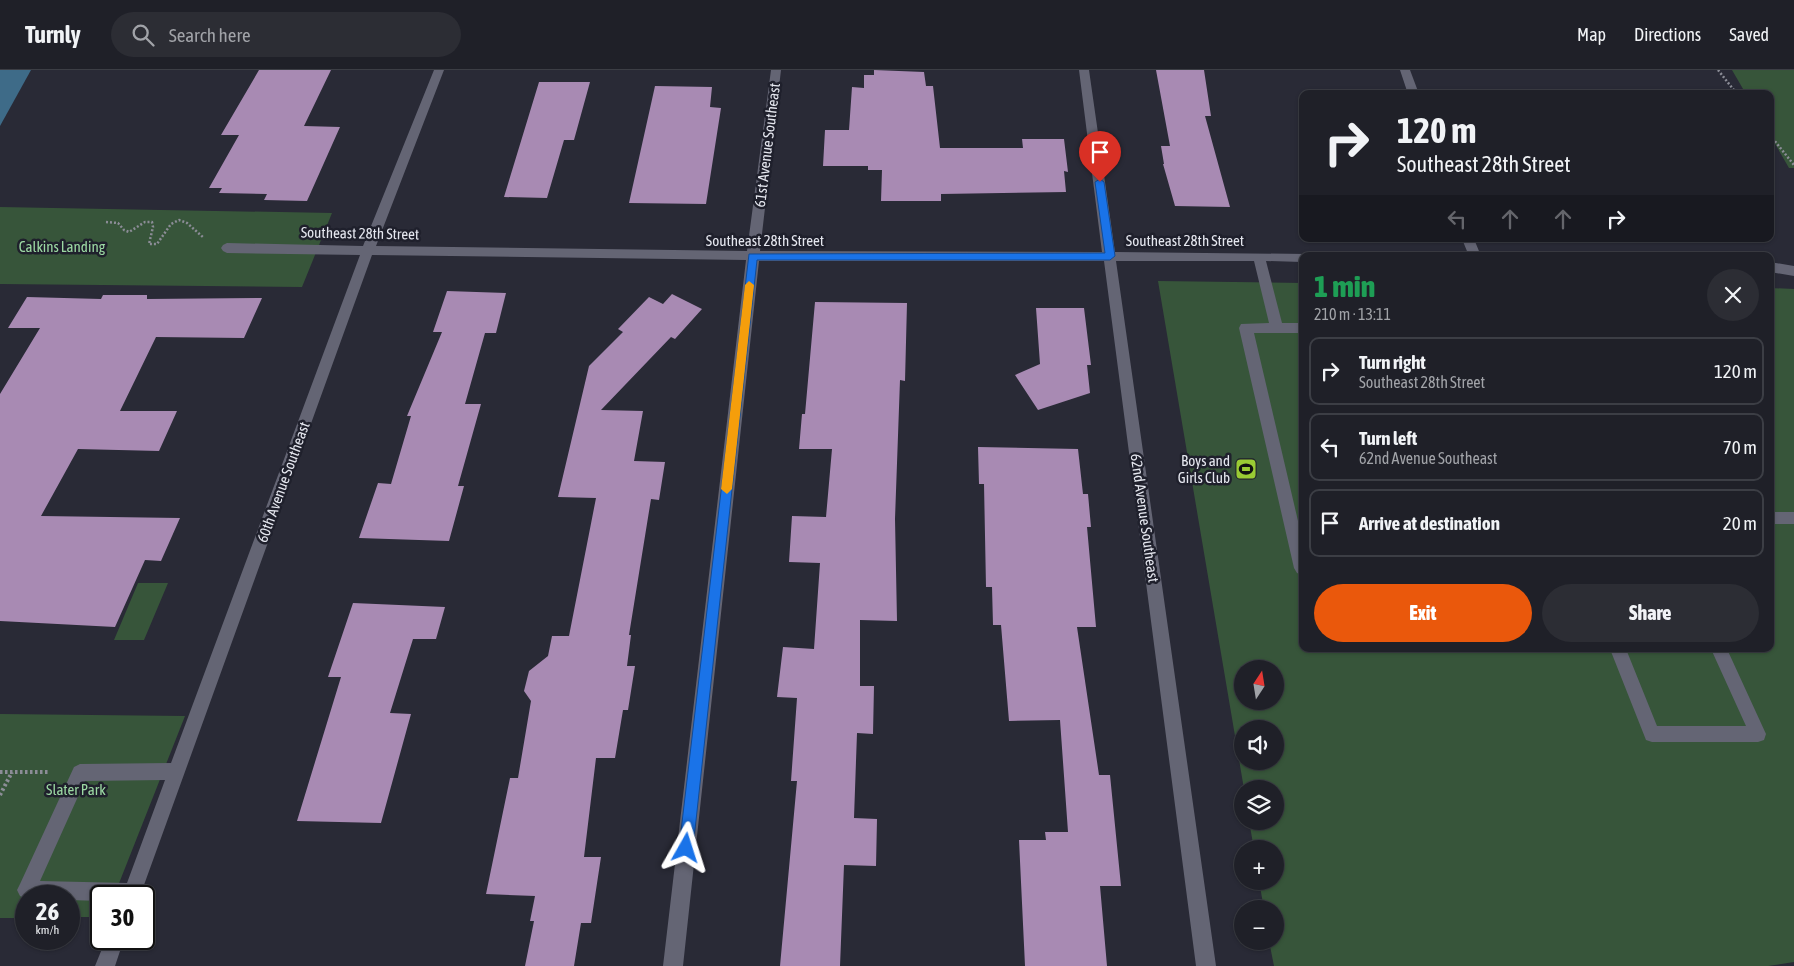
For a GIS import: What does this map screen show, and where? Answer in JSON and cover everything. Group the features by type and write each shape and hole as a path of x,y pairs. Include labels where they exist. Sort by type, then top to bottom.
{"street":[{"name":"60th Avenue Southeast","path":"134,885 368,249 439,70"},
{"name":"61st Avenue Southeast","path":"673,966 753,256 776,70"},
{"name":"62nd Avenue Southeast","path":"1084,70 1206,966"},
{"path":"1405,70 1412,90"},
{"name":"Southeast 28th Street","path":"227,248 753,256 1299,257"},
{"path":"1259,257 1277,328"},
{"path":"1774,268 1794,271"},
{"path":"1299,328 1246,328 1299,555"},
{"path":"1774,518 1794,518"},
{"path":"1619,652 1652,734 1758,734 1720,652"},
{"path":"90,892 26,890 80,773 177,771"},
{"path":"105,966 111,950"}],"path":[{"path":"1718,70 1734,90"},
{"path":"1774,140 1794,165"},
{"path":"106,222 118,222 124,230 129,232 145,222 152,222 153,227 148,243 152,245 160,241 171,224 179,220 187,223 204,239 227,248"},
{"path":"0,772 80,773"},
{"path":"0,795 12,772"}],"green space":[{"path":"1732,70 1794,70 1794,168 1789,168 1774,142 1774,90 1744,90"},
{"name":"Calkins Landing","path":"0,207 332,213 302,287 0,284"},
{"name":"Boys and Girls Club","path":"1158,281 1299,283 1299,652 1774,652 1774,288 1794,289 1794,962 1768,966 1274,966 1271,950 1284,950 1284,900 1262,900 1261,890 1284,890 1284,840 1252,840 1251,830 1284,830 1284,780 1242,780 1241,770 1284,770 1284,720 1234,720 1234,730"},
{"path":"138,583 168,583 144,640 114,640"},
{"name":"Slater Park","path":"0,714 185,716 118,885 90,885 90,917 80,917 80,885 15,885 15,918 0,918"}],"water":[{"path":"0,70 31,70 0,126"}],"building":[{"path":"259,70 331,70 304,126 340,127 307,201 264,200 267,194 219,193 222,188 209,188 239,135 221,135"},
{"path":"874,70 924,72 926,86 933,86 940,148 1023,148 1022,139 1064,139 1068,172 1064,171 1066,192 941,194 941,201 881,201 882,170 868,170 868,166 823,166 825,130 849,130 852,87 864,88 864,75 874,75"},
{"path":"1156,70 1204,70 1211,116 1205,116 1230,207 1175,206 1163,164 1161,146 1170,146"},
{"path":"539,82 590,82 574,140 564,140 547,198 504,197"},
{"path":"655,86 712,87 710,107 721,108 706,204 629,203"},
{"path":"447,291 506,293 496,333 485,333 465,404 481,404 458,486 464,486 449,541 359,538 378,483 391,484 411,416 407,416 442,332 433,332"},
{"path":"672,294 702,309 675,339 671,337 601,410 643,411 634,461 665,462 659,500 651,499 629,635 631,635 627,666 635,666 628,710 623,710 615,758 596,758 584,857 601,857 591,923 581,923 574,966 525,966 534,921 530,921 535,896 486,894 510,778 518,778 531,701 524,691 529,671 548,656 552,636 569,636 596,498 558,497 589,366 623,332 618,329 649,297 663,304"},
{"path":"103,295 147,295 147,299 262,298 244,338 156,337 120,411 177,411 159,451 78,449 41,516 180,518 161,561 145,560 115,627 0,621 0,394 40,328 8,328 27,297 101,299"},
{"path":"815,302 907,303 905,381 900,380 895,519 897,621 860,620 860,686 874,686 873,734 857,733 854,818 877,819 876,866 844,865 840,966 780,966 797,781 791,781 797,698 777,697 783,647 814,649 820,563 789,562 792,516 826,517 832,449 799,449 802,414 805,414"},
{"path":"1036,308 1084,308 1091,365 1087,365 1090,393 1038,410 1015,375 1040,364"},
{"path":"978,447 1078,449 1083,494 1088,494 1091,527 1087,527 1096,627 1077,627 1099,775 1110,775 1121,886 1100,886 1107,966 1025,966 1019,840 1046,840 1045,832 1068,832 1060,720 1009,721 1001,625 993,625 992,587 986,587 984,484 979,484"},
{"path":"353,603 445,607 436,639 413,639 390,713 411,714 381,823 297,821 341,677 328,677"}],"slow traffic":[{"path":"727,489 749,285"}],"place":[{"name":"Boys and Girls Club","path":"1246,469"}],"route":[{"path":"686,848 753,256 1110,256 1100,182"}]}
